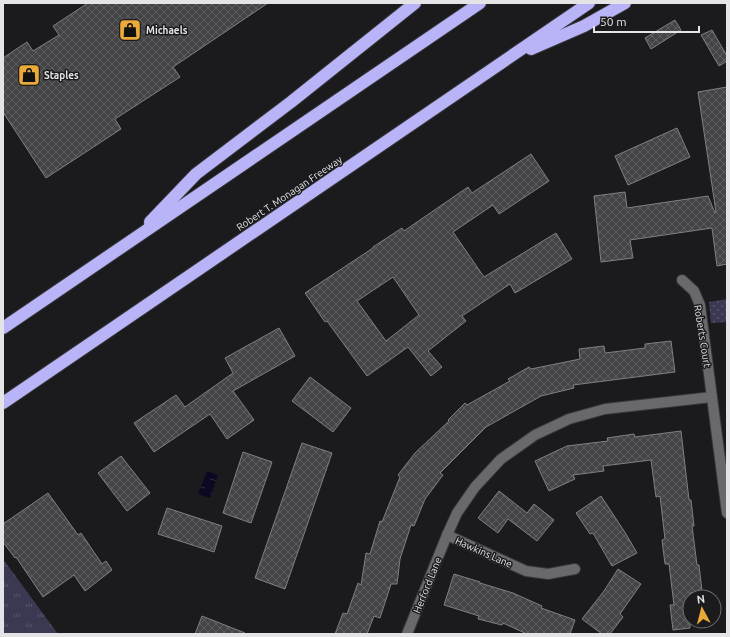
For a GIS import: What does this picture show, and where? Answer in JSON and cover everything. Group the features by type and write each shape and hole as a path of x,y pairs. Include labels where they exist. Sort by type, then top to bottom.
{"highway":[{"path":"132,240 196,174 291,102 415,3"},
{"path":"3,328 480,3"},
{"name":"Robert T. Monagan Freeway","path":"3,403 589,3"},
{"path":"503,62 584,26 625,3"}],"street":[{"name":"Roberts Court","path":"682,280 694,291 700,305 727,513"},
{"name":"Hawkins Lane","path":"575,569 548,574 526,571 446,535 457,513 475,486 501,459 535,435 569,419 605,409 712,397"},
{"name":"Herford Lane","path":"407,634 446,535"}],"green space":[{"path":"727,299 727,322 711,323 709,302"},
{"path":"3,559 58,634 3,634"}],"water":[{"path":"207,471 218,475 210,498 198,494"}],"building":[{"path":"88,3 268,3 173,67 180,77 115,119 121,129 46,178 3,112 3,58 27,42 33,51 59,35 53,26"},
{"path":"675,20 681,30 651,49 645,38"},
{"path":"712,30 727,56 727,61 719,66 701,35"},
{"path":"727,87 727,264 717,266 712,228 630,240 633,258 601,262 594,196 625,192 627,208 708,196 715,213 716,212 698,92"},
{"path":"677,128 690,157 628,185 615,156"},
{"path":"531,154 549,181 499,214 493,205 453,232 484,277 556,233 572,259 515,293 510,284 462,316 466,321 428,351 442,367 431,376 408,347 367,376 327,321 325,322 305,293 402,228 404,231 468,187 472,193","holes":["393,277 419,315 386,341 357,301"]},
{"path":"279,328 295,356 233,391 254,420 227,439 210,414 154,452 134,423 176,395 185,407 233,373 225,358"},
{"path":"671,341 675,372 573,385 574,388 541,396 486,427 440,473 443,475 425,499 414,526 411,525 400,559 397,584 391,584 380,618 374,616 367,634 335,634 343,613 347,614 358,583 361,585 366,553 370,554 380,521 382,522 400,477 398,475 415,453 449,421 448,420 465,403 467,405 510,381 508,379 529,367 531,369 580,359 579,349 604,346 605,353 645,348 645,344"},
{"path":"310,377 351,408 333,432 292,401"},
{"path":"681,431 689,500 691,500 694,526 692,526 697,565 699,565 702,589 682,589 682,629 673,630 670,605 674,605 669,564 665,564 662,540 665,539 660,496 656,497 651,460 603,466 604,471 573,475 575,479 549,491 535,461 567,446 608,441 607,438 634,434 635,437"},
{"path":"302,443 332,453 285,589 255,578"},
{"path":"243,452 272,462 251,523 223,513"},
{"path":"121,456 150,493 127,511 98,473"},
{"path":"499,491 527,513 534,504 554,520 537,541 508,519 498,533 478,518"},
{"path":"48,493 78,535 81,533 102,564 106,561 112,570 85,591 74,575 43,597 16,557 15,558 3,542 3,524"},
{"path":"601,496 637,553 612,566 593,533 590,534 576,513"},
{"path":"167,508 222,526 214,552 158,534"},
{"path":"618,569 641,584 620,614 623,617 610,634 602,634 582,619 604,591"},
{"path":"454,574 513,593 542,606 541,608 575,620 570,634 527,634 503,623 502,625 478,619 479,616 444,605"},
{"path":"202,616 245,633 245,634 195,634"}],"place":[{"name":"Michaels","path":"130,30"},
{"name":"Staples","path":"29,75"}]}
